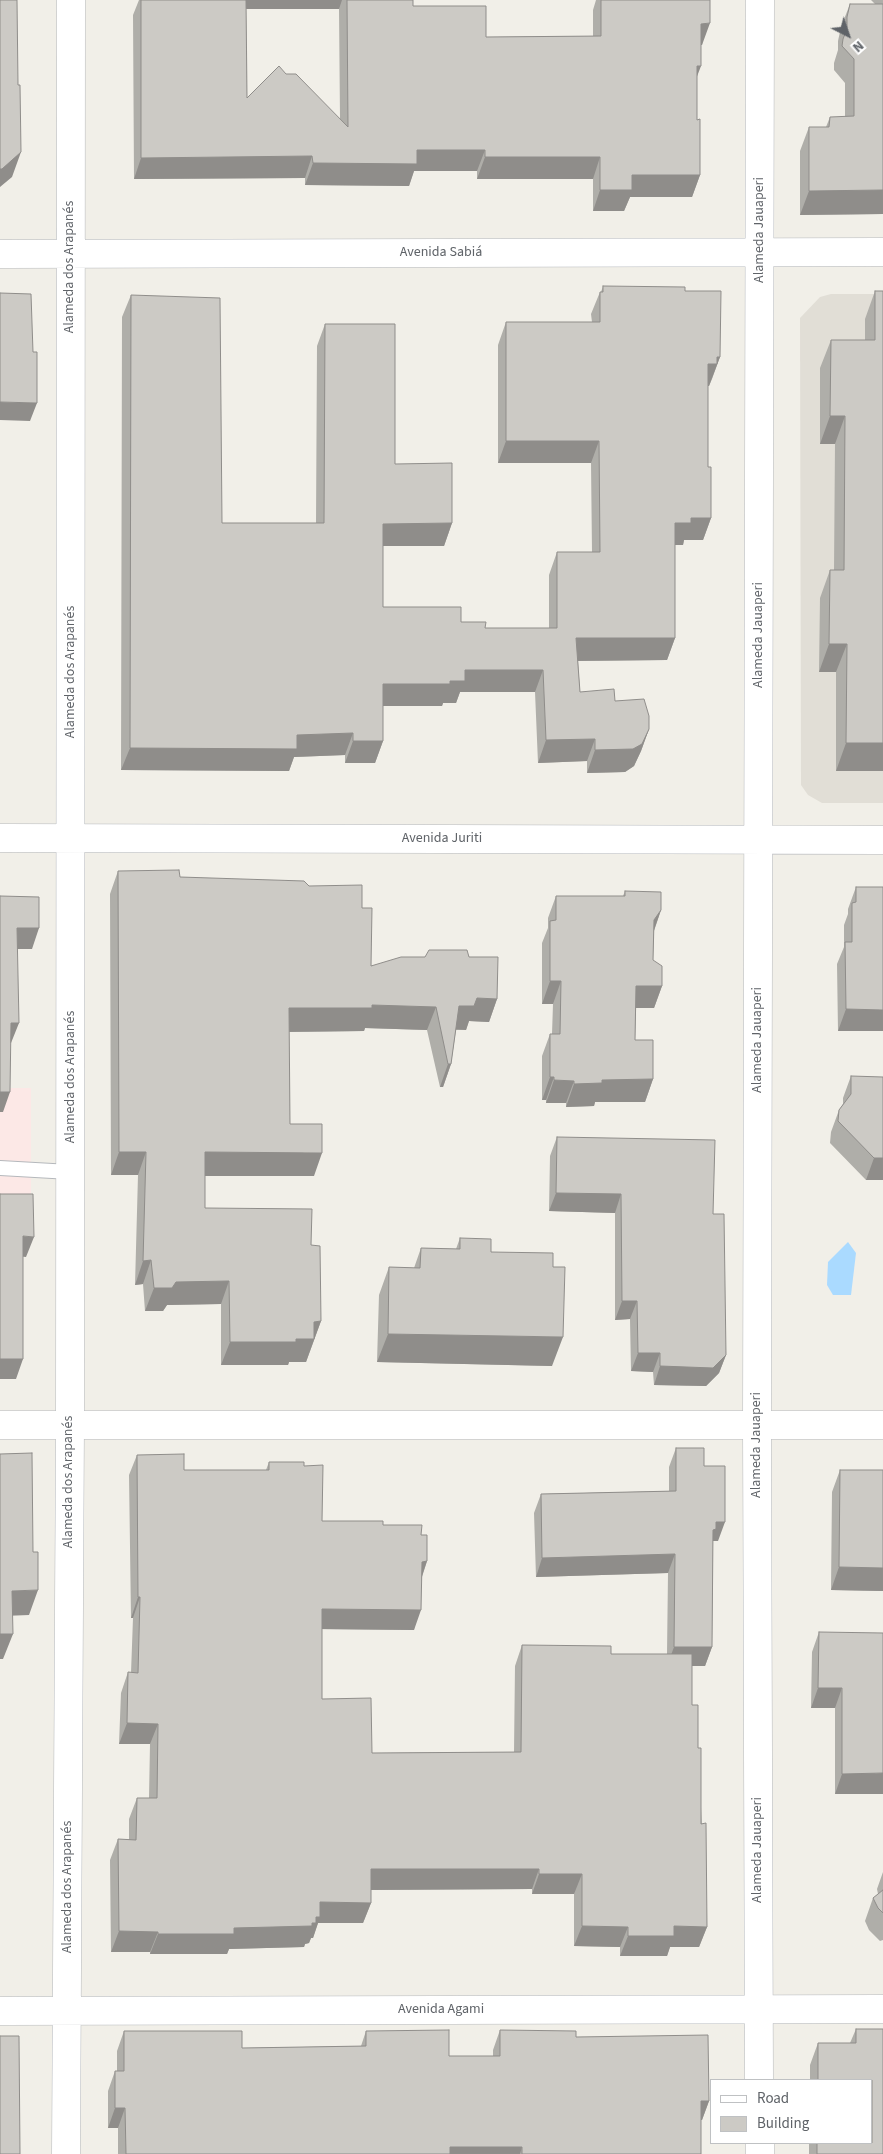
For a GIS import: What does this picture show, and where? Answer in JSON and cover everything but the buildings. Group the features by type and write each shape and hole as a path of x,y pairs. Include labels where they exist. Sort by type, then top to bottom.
{"street":[{"name":"Alameda dos Arapanés","path":"66,2154 70,1424 71,0"},
{"name":"Alameda Jauaperi","path":"760,0 757,1424 760,2079"},
{"name":"Avenida Sabiá","path":"0,254 883,252"},
{"name":"Avenida Juriti","path":"0,838 883,840"},
{"path":"0,1425 883,1425"},
{"name":"Avenida Agami","path":"0,2011 883,2009"}],"lane":[{"path":"0,1168 70,1172"}],"shaded area":[{"path":"831,294 883,294 883,803 822,803 808,795 801,785 800,318 820,297"},
{"path":"0,1088 31,1088 31,1214 0,1214"}],"water":[{"path":"848,1242 856,1253 851,1295 833,1295 827,1285 828,1262"}]}
